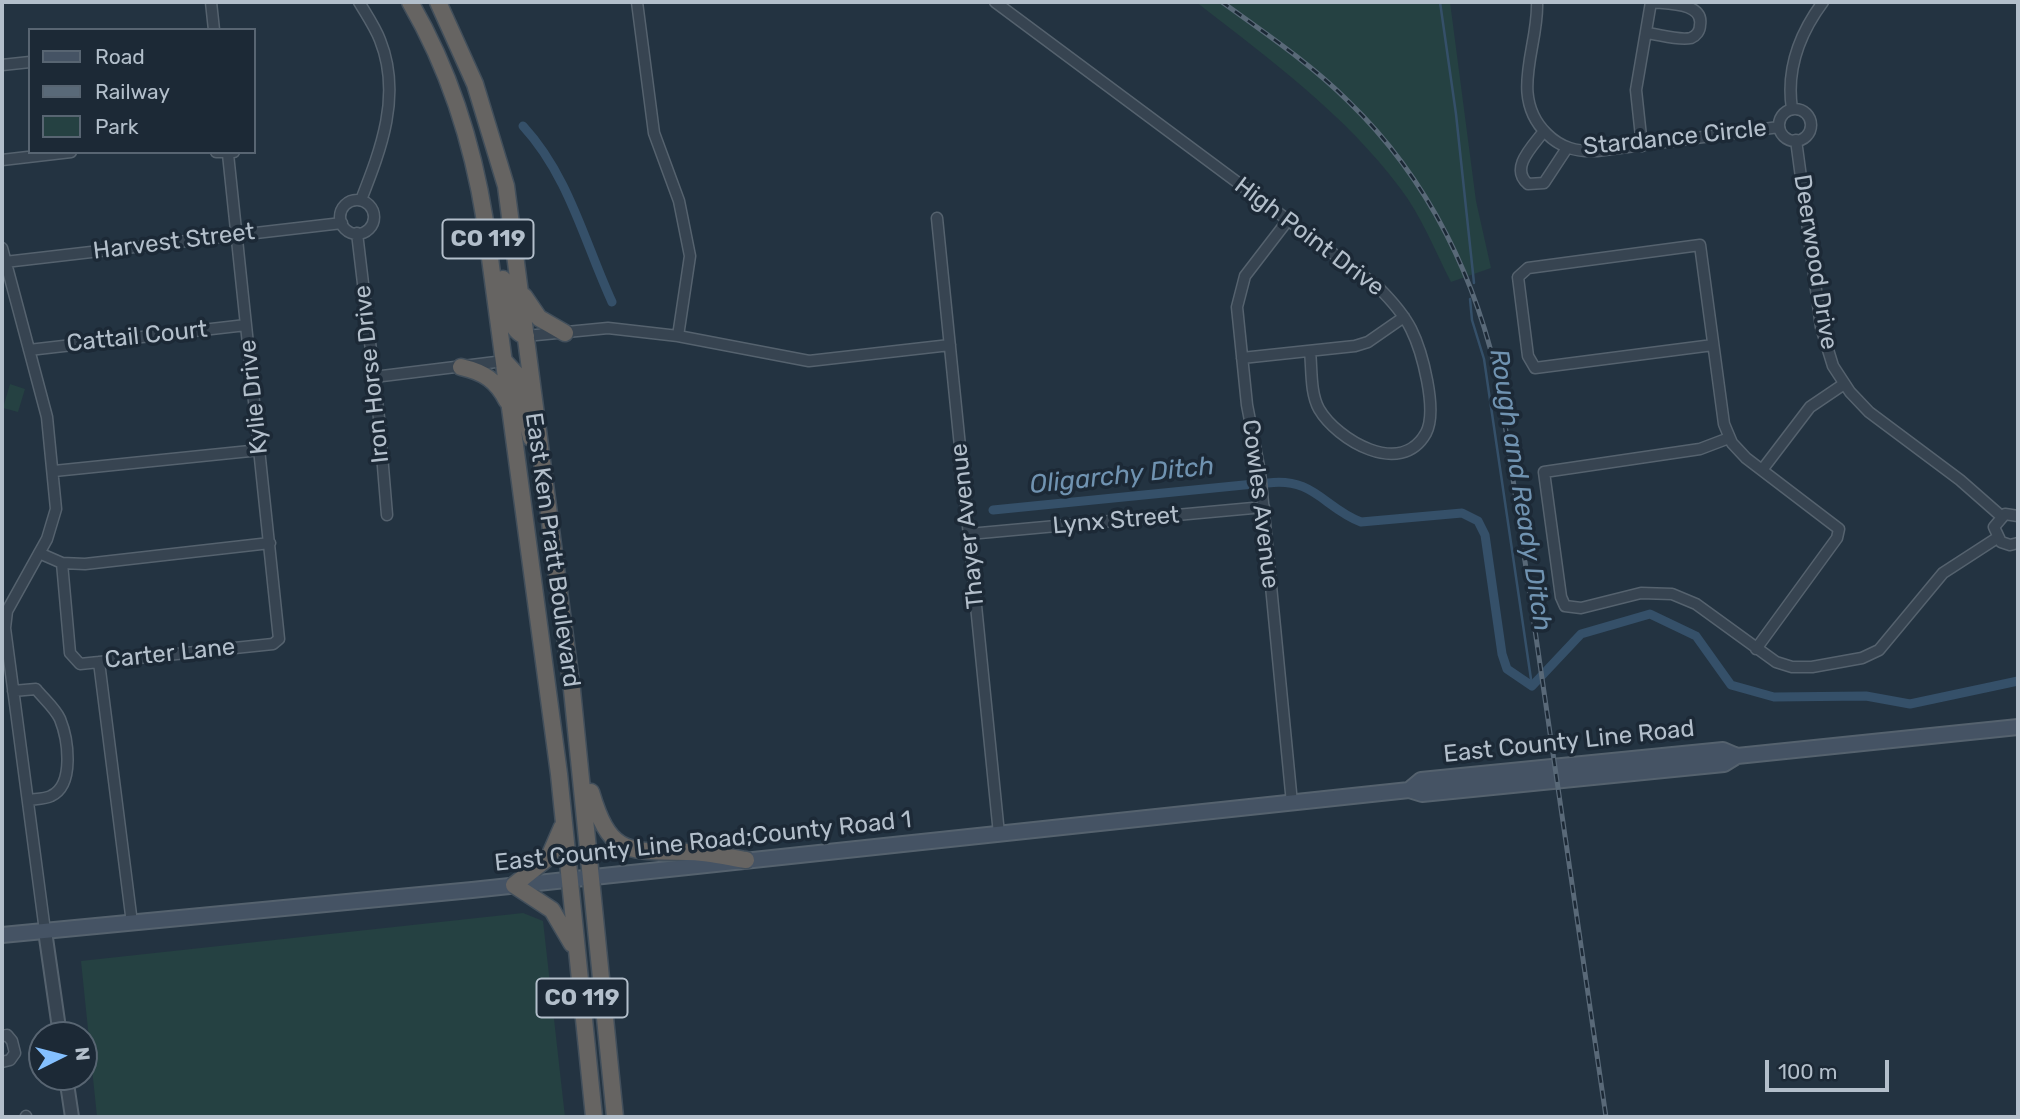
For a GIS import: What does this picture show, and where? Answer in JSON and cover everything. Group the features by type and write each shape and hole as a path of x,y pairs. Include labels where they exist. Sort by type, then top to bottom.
{"highway":[{"name":"East Ken Pratt Boulevard","path":"410,2 442,67 458,110 480,187 564,821 594,1117"},
{"name":"East Ken Pratt Boulevard","path":"438,2 475,84 492,131 506,187 579,755 615,1117"},
{"path":"487,234 500,264 511,320 516,331 526,336"},
{"path":"520,289 538,318 565,332"},
{"path":"504,361 513,366 533,449 540,453"},
{"path":"461,366 479,371 493,380 510,406"},
{"path":"579,755 597,814 606,833 618,843 634,851 690,852 746,860"},
{"path":"564,821 549,856 514,885 552,910 562,922 579,963"}],"main road":[{"name":"East County Line Road;County Road 1","path":"2,935 593,877 1409,790 1422,794 1724,764 1737,756 2018,727"}],"street":[{"path":"211,2 215,28"},
{"path":"359,2 380,40 388,68 389,115 380,153 361,200 346,205 341,215 342,223 349,232 357,233 369,229 374,217 369,205 361,200"},
{"path":"637,2 654,133 679,201 690,256 678,336"},
{"name":"High Point Drive","path":"995,2 1378,287 1404,317 1418,345 1430,418 1425,434 1415,445 1401,451 1374,453 1364,448 1320,411 1315,398 1310,351"},
{"name":"Stardance Circle","path":"1537,2 1526,91 1531,111 1544,131 1567,148 1597,152 1779,127"},
{"path":"1642,146 1636,97 1646,33 1651,2 1691,8 1699,15 1697,34 1689,38 1646,33"},
{"path":"1792,109 1792,75 1797,50 1808,25 1823,2"},
{"path":"2,65 28,62"},
{"path":"1792,109 1801,110 1810,120 1808,134 1796,140 1783,136 1779,127 1782,116 1792,109"},
{"path":"1544,131 1520,166 1521,177 1528,184 1544,183 1567,148"},
{"name":"Deerwood Drive","path":"1796,140 1821,327 1829,357 1844,384 1869,412 1960,480 2001,516"},
{"path":"2,160 54,154"},
{"name":"Kylie Drive","path":"231,154 236,234 279,639"},
{"name":"Thayer Avenue","path":"937,218 999,834"},
{"name":"Cowles Avenue","path":"1288,219 1256,260 1240,292 1237,307 1264,507 1292,803"},
{"name":"Harvest Street","path":"5,262 342,223"},
{"name":"Iron Horse Drive","path":"357,233 387,515"},
{"path":"1713,345 1535,368 1528,356 1519,275 1528,268 1700,245 1729,438 1762,470 1837,525 1837,538 1756,649"},
{"path":"2,248 47,417 54,471 54,522 7,611 5,628 58,1021"},
{"path":"1242,358 1355,346 1368,342 1404,317"},
{"name":"Cattail Court","path":"29,349 246,326"},
{"path":"526,336 608,328 678,336 809,361 950,345"},
{"path":"374,377 504,361"},
{"path":"1762,470 1810,407 1844,384"},
{"path":"1729,438 1700,450 1544,472 1561,597 1566,608 1592,606 1642,593 1672,594 1696,604 1756,649 1781,664 1798,668 1846,662 1870,655 1892,637 1943,573 1997,538"},
{"path":"54,471 260,450"},
{"name":"Lynx Street","path":"969,534 1264,507"},
{"path":"2018,516 2010,513 2001,516 1994,527 1997,538 2005,544 2018,543"},
{"path":"39,553 62,563 85,564 270,543"},
{"name":"Carter Lane","path":"62,563 70,653 80,664 273,644 279,639"},
{"path":"99,662 132,923"},
{"path":"13,691 36,689 59,717 65,738 67,769 62,786 52,796 29,800"},
{"path":"2,1036 7,1035 12,1041 15,1053 10,1060 2,1062"},
{"path":"68,1091 72,1117"}],"green space":[{"path":"1196,2 1450,2 1476,201 1491,268 1451,282 1415,210 1378,161 1304,88"},
{"path":"10,384 25,389 18,412 3,408"},
{"path":"523,913 543,921 565,1117 97,1117 94,1091 98,1091 98,1021 87,1021 81,961"}],"waterway":[{"name":"Rough and Ready Ditch","path":"1440,2 1456,114 1474,283"},
{"name":"Oligarchy Ditch","path":"523,126 539,145 564,188 612,302"},
{"name":"Rough and Ready Ditch","path":"1470,299 1472,320 1484,359 1532,686"},
{"name":"Oligarchy Ditch","path":"1268,483 1284,482 1308,489 1361,522 1462,513 1478,521 1485,535 1502,654 1507,669 1532,686 1581,634 1650,614 1696,636 1731,685 1774,697 1866,696 1910,704 2018,681"},
{"name":"Oligarchy Ditch","path":"993,510 1254,484"}],"railway":[{"path":"1222,2 1319,74 1377,131 1426,198 1464,271 1478,310 1500,390 1606,1117"}]}
